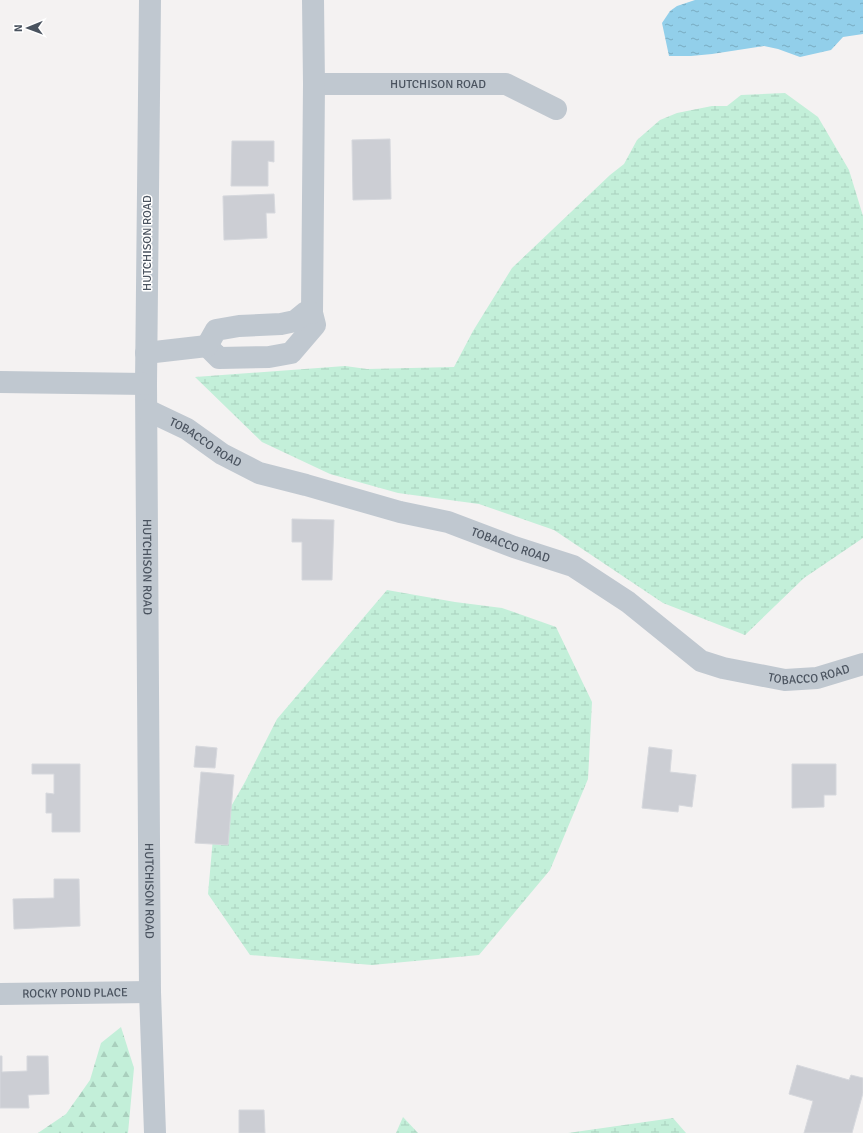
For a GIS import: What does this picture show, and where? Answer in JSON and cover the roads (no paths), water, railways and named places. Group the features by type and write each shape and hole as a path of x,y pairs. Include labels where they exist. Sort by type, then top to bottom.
{"street":[{"name":"HUTCHISON ROAD","path":"150,0 146,410 150,992 155,1133"},
{"path":"207,346 219,358 269,357 291,353 316,325 312,313 314,84 313,0"},
{"name":"HUTCHISON ROAD","path":"314,84 506,84 556,109"},
{"path":"207,346 216,330 239,326 281,324 295,321 306,312 312,313"},
{"path":"239,326 242,357"},
{"path":"146,353 207,346"},
{"path":"0,382 146,384"},
{"name":"TOBACCO ROAD","path":"146,410 187,429 222,454 259,473 400,512 448,522 514,547 573,566 628,602 701,661 723,668 785,680 817,678 863,664"},
{"name":"ROCKY POND PLACE","path":"0,994 150,992"}],"water":[{"path":"695,0 863,0 863,34 843,37 831,50 800,57 778,49 764,46 712,54 669,56 662,23 670,11 677,6"}]}
